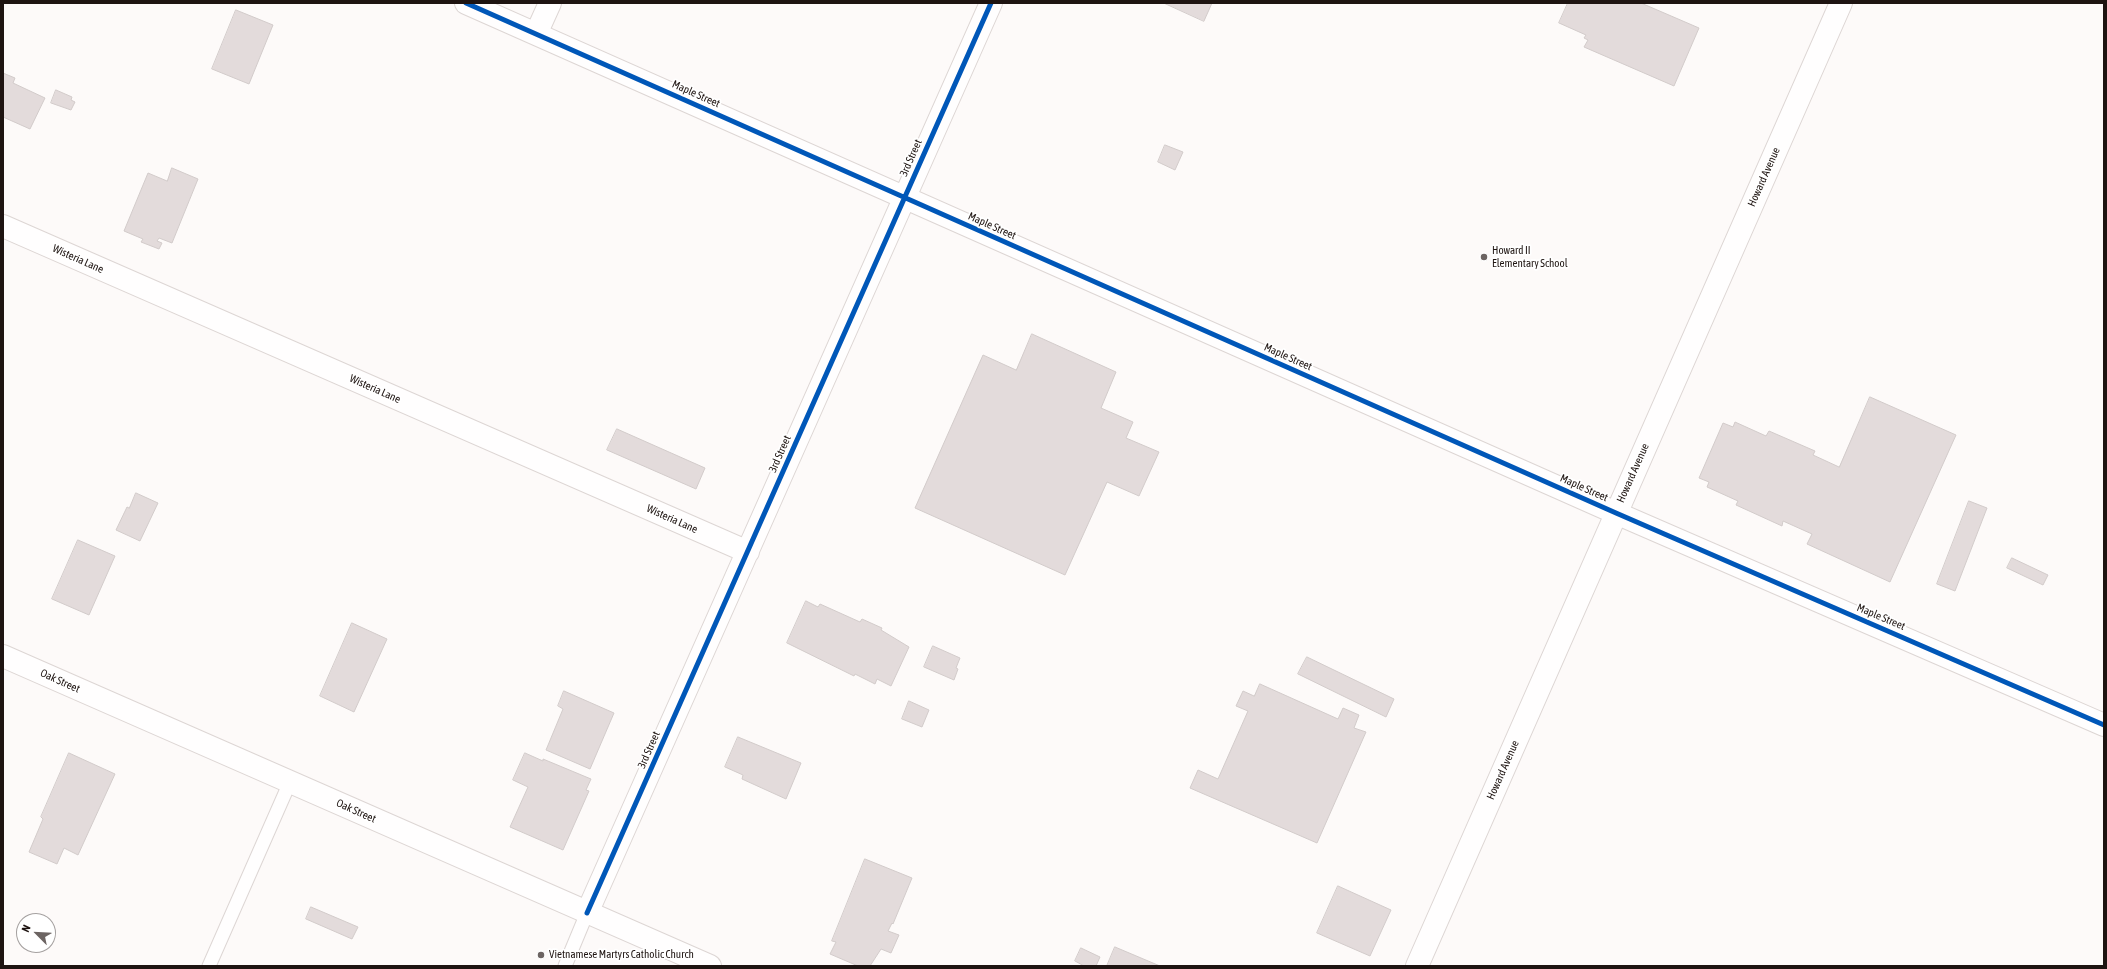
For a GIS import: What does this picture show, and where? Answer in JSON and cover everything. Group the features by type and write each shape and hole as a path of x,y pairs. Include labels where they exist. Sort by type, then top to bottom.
{"street":[{"name":"Maple Street","path":"466,3 1616,513 2104,725"},
{"path":"536,34 550,3"},
{"name":"3rd Street","path":"588,912 991,3"},
{"name":"Howard Avenue","path":"1417,966 1841,3"},
{"name":"Wisteria Lane","path":"3,226 748,552"},
{"name":"Oak Street","path":"3,656 710,966"}],"lane":[{"path":"209,966 290,782"},
{"path":"565,966 588,912"}],"building":[{"path":"1164,3 1212,3 1204,21"},
{"path":"1568,3 1641,3 1699,28 1674,86 1584,47 1588,40 1584,38 1586,35 1559,23"},
{"path":"236,10 273,25 249,84 212,69"},
{"path":"3,73 15,78 13,83 45,98 30,129 3,117"},
{"path":"56,90 72,97 71,100 75,102 71,110 51,103"},
{"path":"1165,145 1183,152 1175,170 1158,162"},
{"path":"172,168 198,179 172,243 159,238 157,241 162,243 159,249 141,242 143,239 124,231 148,173 167,181"},
{"path":"1032,334 1116,372 1101,408 1133,422 1126,438 1159,452 1139,496 1107,482 1065,575 915,508 983,355 1016,370"},
{"path":"1870,397 1956,435 1890,582 1807,544 1812,534 1783,521 1782,526 1736,505 1738,501 1707,487 1709,482 1699,478 1723,423 1733,427 1735,422 1766,436 1769,431 1815,451 1813,455 1839,467"},
{"path":"617,429 705,468 696,489 607,450"},
{"path":"136,493 158,503 140,541 116,530 127,507 129,508"},
{"path":"1969,501 1987,508 1955,591 1937,584"},
{"path":"78,540 115,556 89,615 52,599"},
{"path":"2012,558 2048,575 2043,585 2007,568"},
{"path":"806,601 818,607 820,604 860,622 862,619 882,628 881,630 909,647 891,686 877,679 875,684 855,674 854,676 787,643"},
{"path":"352,623 387,639 354,712 320,696"},
{"path":"933,646 960,658 956,668 958,669 954,680 924,667"},
{"path":"1307,657 1394,699 1386,717 1298,674"},
{"path":"1260,684 1338,719 1343,708 1359,715 1354,728 1366,732 1317,843 1190,788 1198,770 1218,779 1248,711 1236,706 1243,691 1254,696"},
{"path":"564,691 614,713 590,769 546,750 563,709 558,706"},
{"path":"909,701 929,710 922,727 902,719"},
{"path":"738,737 801,763 786,799 742,779 743,775 725,767"},
{"path":"69,753 115,774 78,855 64,848 57,864 29,852 43,819 41,817"},
{"path":"525,753 591,779 586,790 589,791 563,850 510,827 528,787 513,780"},
{"path":"865,859 912,878 893,924 892,923 888,931 899,935 891,953 881,949 870,966 858,966 830,954 836,942 832,941"},
{"path":"1338,886 1391,910 1370,956 1317,933"},
{"path":"311,907 358,927 352,939 306,919"},
{"path":"1115,947 1160,966 1107,966"},
{"path":"1081,948 1100,957 1096,966 1084,966 1075,961"}],"cycle path":[{"path":"466,3 1616,513 2104,725"},
{"path":"587,913 991,3"}],"place":[{"name":"Howard II Elementary School","path":"1484,257"},
{"name":"Vietnamese Martyrs Catholic Church","path":"541,955"}]}
